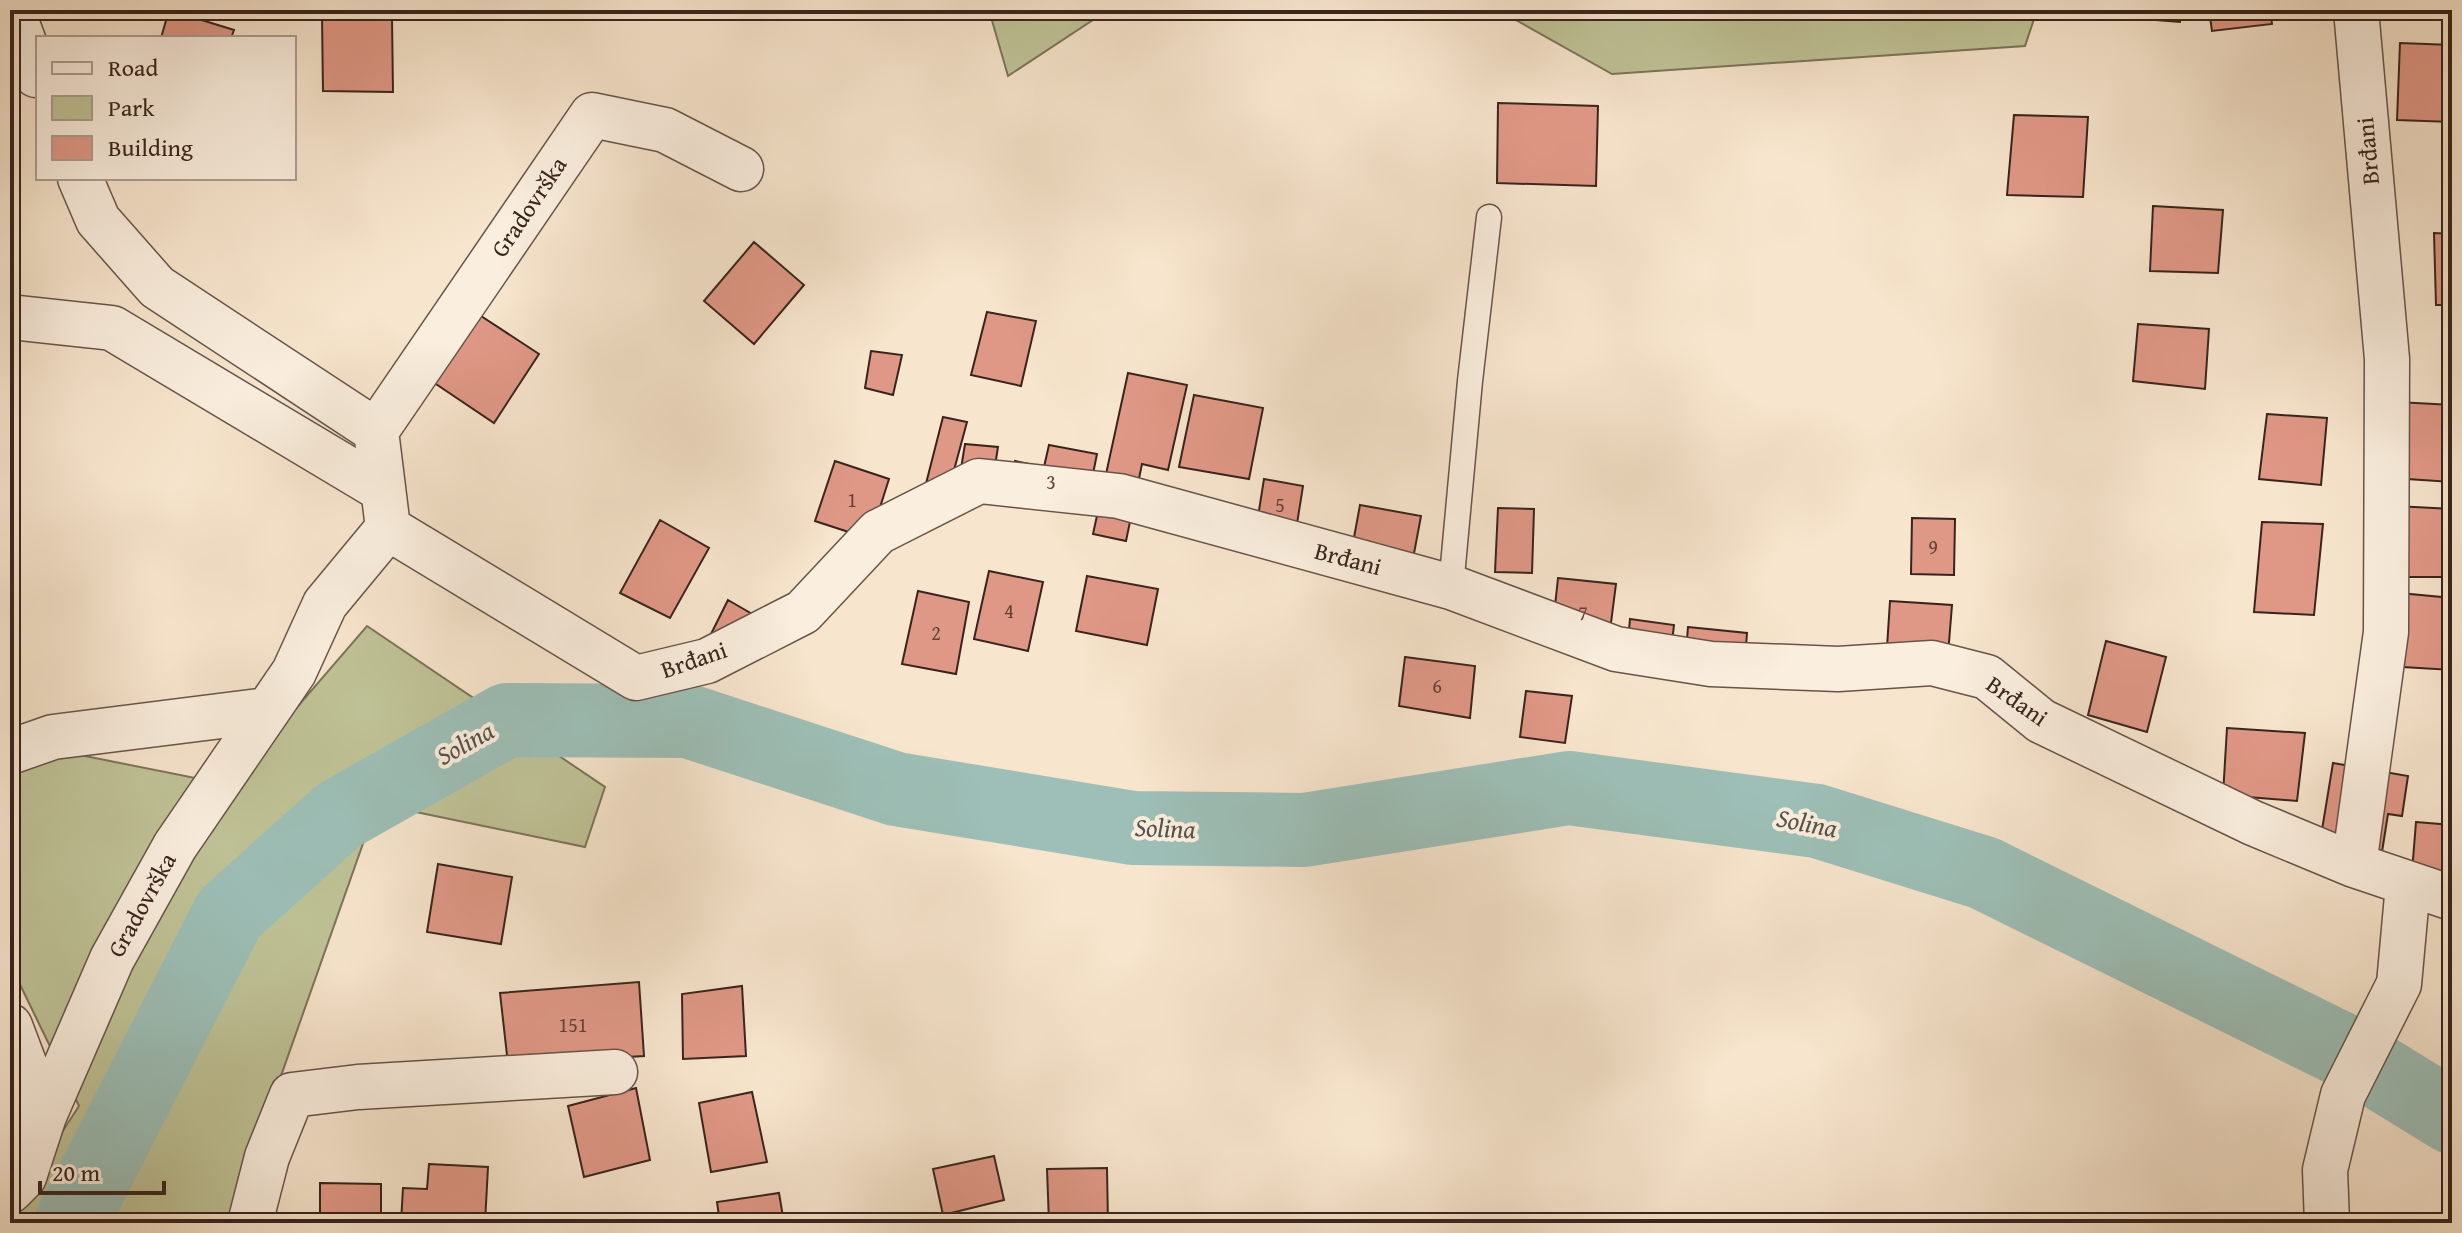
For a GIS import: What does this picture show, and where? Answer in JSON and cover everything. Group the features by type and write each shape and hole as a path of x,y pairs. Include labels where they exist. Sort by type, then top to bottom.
{"street":[{"path":"12,10 28,74"},
{"name":"Brđani","path":"2354,865 2387,617 2387,359 2356,10"},
{"name":"Gradovrška","path":"376,431 592,115 665,130 741,169"},
{"path":"81,180 98,220 157,287 376,431 385,509"},
{"path":"10,317 112,328 385,509"},
{"name":"Brđani","path":"385,509 636,678 707,661 803,612 878,532 979,481 1119,496 1451,587 1616,649 1727,665 1838,669 1932,663 1987,677 2041,721 2253,823 2354,865 2452,898"},
{"name":"Gradovrška","path":"10,1191 24,1177 44,1116 112,959 175,846 294,672 325,604 385,509"},
{"path":"10,752 53,737 268,710"},
{"path":"2327,1223 2325,1170 2343,1095 2399,984 2408,885"},
{"path":"10,1026 44,1116"},
{"path":"250,1223 267,1157 292,1095 358,1087 615,1072"}],"lane":[{"path":"1451,587 1489,217"}],"green space":[{"path":"989,10 1108,10 1008,76"},
{"path":"1498,10 2037,10 2025,46 1612,74"},
{"path":"367,626 605,787 585,847 377,804 229,1223 10,1223 10,1212 79,1106 10,964 10,741 230,785"}],"building":[{"path":"169,10 234,30 232,36 162,36"},
{"path":"2105,10 2181,10 2180,22 2104,16"},
{"path":"2209,10 2270,10 2272,24 2212,31"},
{"path":"2287,10 2331,10 2330,16"},
{"path":"322,17 392,18 393,92 323,91"},
{"path":"2400,43 2452,45 2452,122 2397,120"},
{"path":"1498,103 1598,106 1596,186 1497,183"},
{"path":"2014,115 2088,117 2083,197 2007,195"},
{"path":"2153,206 2223,210 2218,273 2150,271"},
{"path":"2434,233 2452,234 2452,305 2436,305"},
{"path":"754,242 804,285 754,344 704,301"},
{"path":"987,312 1036,321 1021,386 971,375"},
{"path":"478,314 539,354 494,423 433,382"},
{"path":"2138,324 2209,329 2205,389 2133,381"},
{"path":"871,351 902,355 893,395 865,388"},
{"path":"1128,373 1187,385 1168,470 1142,464 1126,541 1093,534"},
{"path":"1194,395 1263,408 1249,479 1179,467"},
{"path":"2397,402 2452,405 2452,482 2392,478"},
{"path":"2267,414 2327,418 2321,485 2259,479"},
{"path":"943,417 967,422 940,522 918,515"},
{"path":"965,444 998,447 991,491 958,487"},
{"path":"1049,445 1097,454 1085,513 1007,497 1015,461 1044,467"},
{"path":"835,461 889,479 870,539 815,521"},
{"path":"1264,479 1303,486 1296,530 1257,523"},
{"path":"1360,505 1421,516 1409,580 1348,570"},
{"path":"2395,506 2452,509 2452,577 2388,577"},
{"path":"1498,508 1534,509 1532,573 1495,572"},
{"path":"1912,518 1955,519 1954,575 1911,574"},
{"path":"660,520 709,548 670,618 620,593"},
{"path":"2262,522 2323,524 2314,615 2254,612"},
{"path":"989,571 1043,582 1028,651 974,639"},
{"path":"1087,576 1158,589 1147,645 1076,631"},
{"path":"1558,578 1616,584 1608,646 1551,643"},
{"path":"918,591 969,602 956,674 902,664"},
{"path":"2389,592 2452,598 2452,670 2386,666"},
{"path":"728,600 759,618 705,646"},
{"path":"1890,601 1952,605 1947,667 1886,663"},
{"path":"1630,619 1674,625 1668,674 1625,671"},
{"path":"1688,627 1747,633 1743,687 1684,676"},
{"path":"2106,641 2166,657 2147,732 2088,715"},
{"path":"1405,657 1475,666 1470,718 1399,706"},
{"path":"1526,691 1572,696 1565,743 1520,737"},
{"path":"2227,728 2305,733 2297,801 2223,795"},
{"path":"2333,763 2408,776 2402,816 2388,814 2381,858 2319,848"},
{"path":"2416,822 2452,825 2452,901 2410,897"},
{"path":"438,864 512,877 501,944 427,932"},
{"path":"639,982 644,1056 508,1064 500,993"},
{"path":"742,986 746,1056 683,1059 682,994"},
{"path":"636,1088 650,1160 584,1177 568,1106"},
{"path":"752,1092 767,1162 711,1172 699,1103"},
{"path":"994,1156 1004,1200 943,1215 933,1169"},
{"path":"429,1164 488,1167 485,1223 401,1223 403,1188 427,1189"},
{"path":"1107,1168 1108,1223 1049,1223 1047,1169"},
{"path":"320,1183 381,1184 381,1223 320,1223"},
{"path":"779,1193 784,1223 720,1223 717,1202"},
{"path":"544,1215 602,1219 602,1223 544,1223"}],"waterway":[{"name":"Solina","path":"71,1223 229,914 339,815 507,720 688,721 896,789 1133,828 1304,830 1569,788 1817,821 1984,873 2343,1050 2452,1117"}]}
